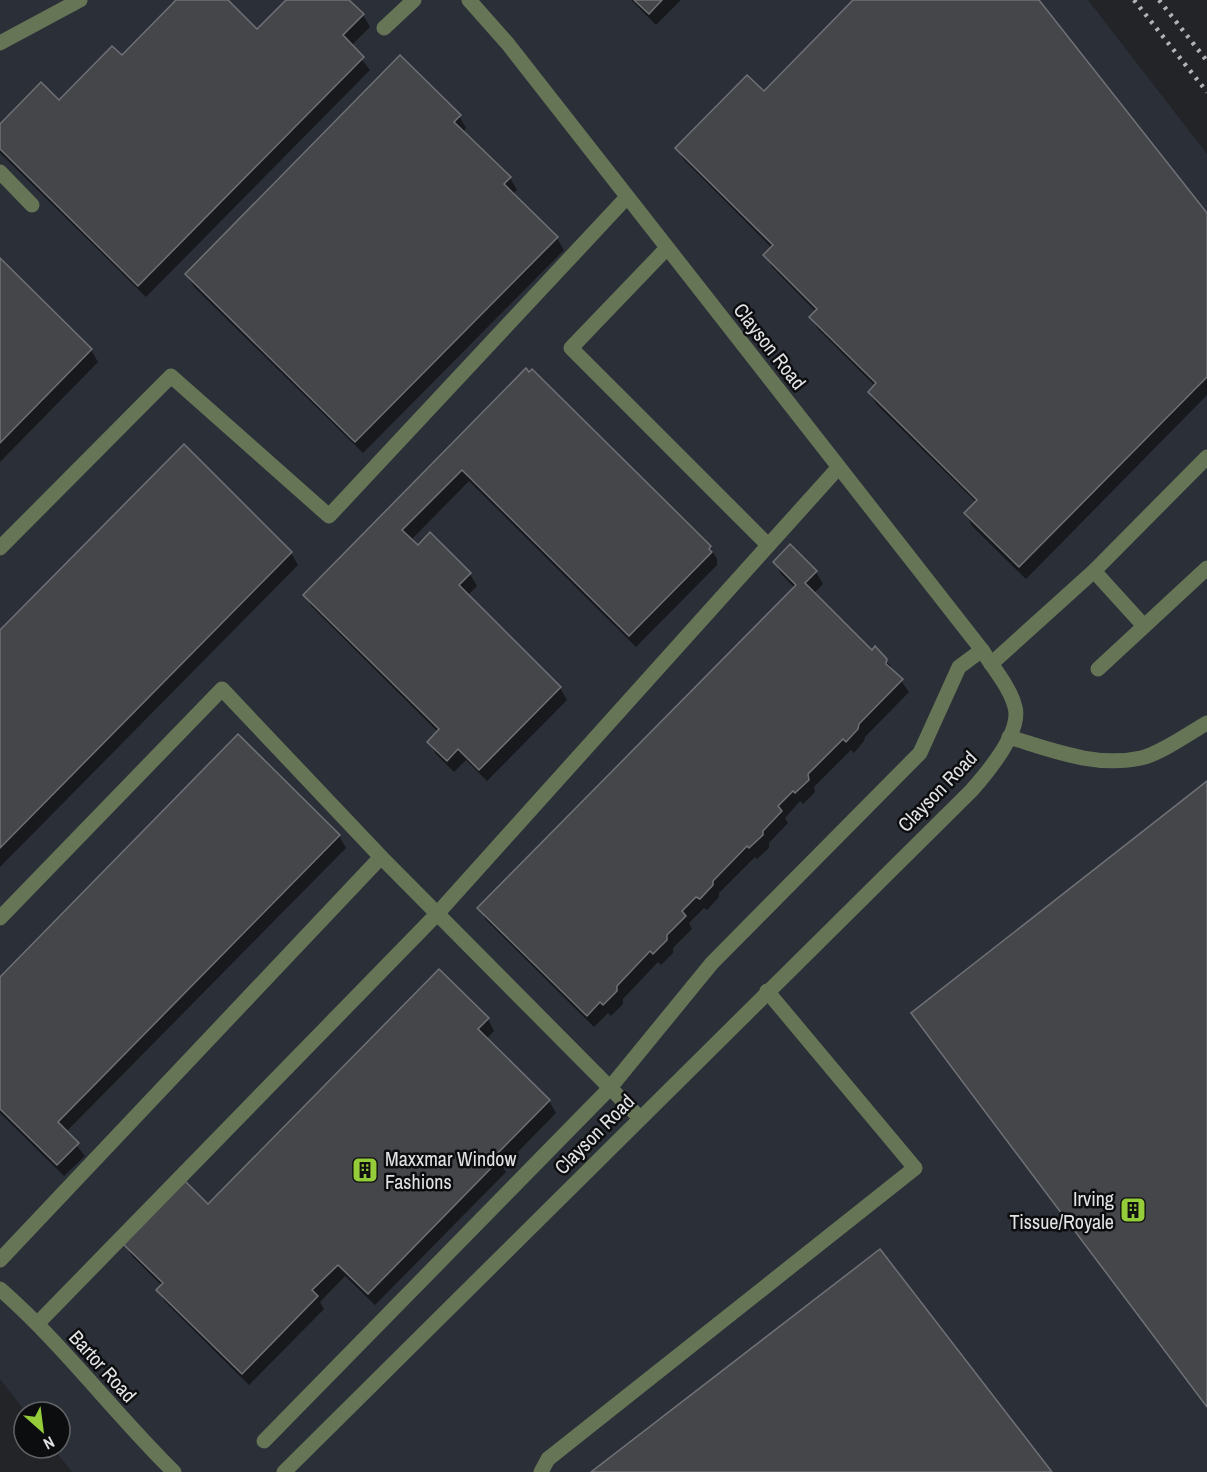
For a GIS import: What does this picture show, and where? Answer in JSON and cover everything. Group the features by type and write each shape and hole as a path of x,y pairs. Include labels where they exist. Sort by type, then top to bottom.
{"street":[{"path":"0,43 80,0"},
{"path":"384,28 414,0"},
{"name":"Clayson Road","path":"284,1472 971,791 990,769 1016,725 1016,707 982,650 507,44 469,0"},
{"path":"0,172 32,206"},
{"path":"0,548 171,376 329,516 627,197"},
{"path":"667,248 572,348 768,545"},
{"path":"991,664 1094,571 1207,457"},
{"path":"38,1323 437,914 838,468"},
{"path":"1098,669 1207,568"},
{"path":"1094,571 1144,626"},
{"path":"264,1441 609,1089 712,963 920,753 959,668 982,650"},
{"path":"0,918 222,689 381,857 640,1118"},
{"path":"1009,737 1076,757 1110,761 1143,758 1207,723"},
{"path":"0,1260 381,857"},
{"path":"542,1472 548,1459 915,1168 767,991"},
{"name":"Bartor Road","path":"0,1289 38,1323 145,1443 174,1472"}],"shaded area":[{"path":"0,0 1088,0 1207,154 1207,1472 72,1472 62,1460 72,1460 72,1400 17,1400 0,1379"}],"building":[{"path":"176,0 228,0 257,29 286,0 349,0 364,14 343,35 364,57 138,286 0,149 0,124 41,82 59,100 112,46 122,55"},
{"path":"634,0 662,0 649,14"},
{"path":"853,0 1039,0 1207,213 1207,377 1019,567 964,513 977,500 868,392 876,383 809,317 817,309 763,255 773,245 675,148 747,75 764,91"},
{"path":"400,55 461,115 454,122 511,177 504,184 558,237 355,442 185,274"},
{"path":"0,258 92,349 0,443"},
{"path":"526,368 529,372 532,369 711,546 709,549 712,552 629,636 462,470 402,530 418,545 430,532 471,573 459,585 561,687 479,770 458,749 447,761 427,742 439,729 303,595"},
{"path":"184,444 292,552 0,848 0,630"},
{"path":"790,544 817,571 805,583 872,650 875,646 887,659 886,664 903,679 859,724 858,729 846,742 843,739 808,774 809,780 795,793 793,791 778,806 782,811 763,831 763,835 749,848 747,846 713,881 713,885 700,899 696,897 682,911 686,916 667,935 667,940 653,954 650,951 617,986 617,991 603,1005 600,1002 587,1016 477,908 796,585 773,562"},
{"path":"238,734 340,835 58,1122 79,1143 57,1165 0,1109 0,977"},
{"name":"Irving Tissue/Royale","path":"1207,781 1207,1407 911,1013"},
{"name":"Maxxmar Window Fashions","path":"439,969 489,1018 478,1029 550,1100 496,1155 500,1159 368,1294 338,1265 312,1290 318,1296 242,1374 156,1290 163,1283 123,1244 185,1181 208,1204"},
{"path":"880,1249 1052,1472 591,1472"}],"railway":[{"path":"1134,0 1207,92"},
{"path":"1159,0 1207,61"}],"place":[{"name":"Maxxmar Window Fashions","path":"365,1170"},
{"name":"Irving Tissue/Royale","path":"1133,1210"}]}
